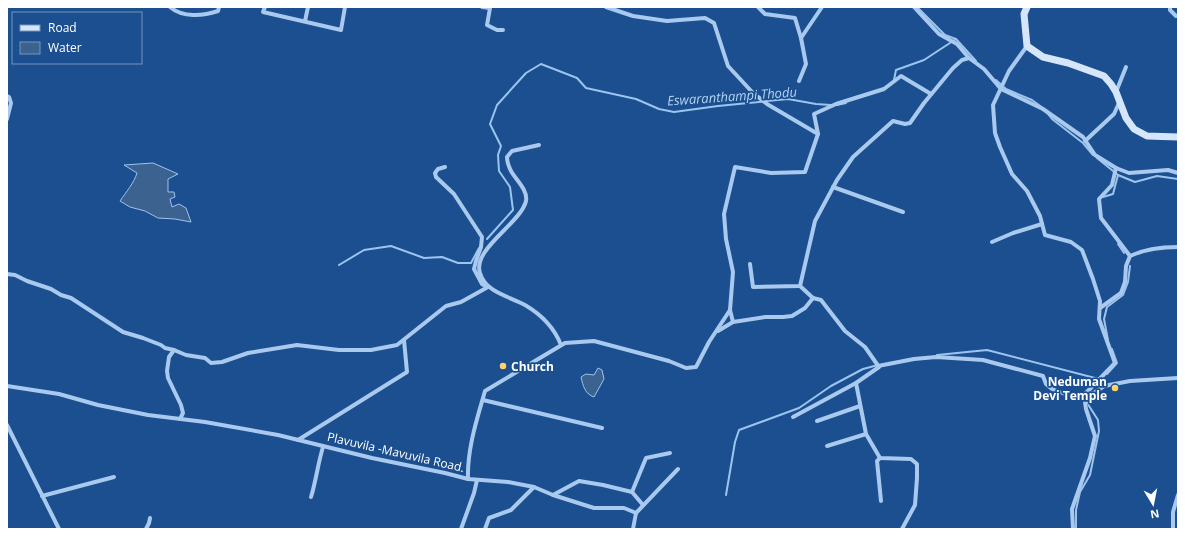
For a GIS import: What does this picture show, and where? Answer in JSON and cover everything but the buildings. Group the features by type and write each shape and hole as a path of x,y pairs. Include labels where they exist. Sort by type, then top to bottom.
{"street":[{"path":"170,7 182,14 205,15 218,11 219,7"},
{"path":"264,7 264,12 341,30 345,7"},
{"path":"305,21 308,7"},
{"path":"482,7 490,8 488,25 496,30 503,30"},
{"path":"606,7 634,16 666,21 705,18 714,23 728,66 759,99 818,134"},
{"path":"758,7 765,14 795,18 806,64 800,81"},
{"path":"801,38 822,7"},
{"path":"914,7 939,34 955,43 969,58 984,69 1001,90 1043,109 1083,137 1095,155 1116,168 1129,173 1168,170 1178,174"},
{"path":"1027,7 1024,14 1027,46 1009,71 993,105 995,133 1012,174 1027,191 1040,216 1045,235 1071,242 1082,250 1100,302 1099,319 1115,363 1084,395 1086,409 1095,436 1090,458 1072,509 1073,529"},
{"path":"1170,7 1170,10 1176,16"},
{"path":"1027,46 1044,57 1068,62 1104,76 1116,92 1126,118 1134,129 1147,136 1178,137"},
{"path":"800,286 815,221 853,157 893,121 905,124 910,123 931,94 953,68 962,60 969,58"},
{"path":"1116,92 1126,67"},
{"path":"818,134 814,114 835,105 884,89 901,76 931,94"},
{"path":"7,96 11,103 7,119"},
{"path":"1085,141 1114,114 1120,103"},
{"name":"Plavuvila -Mavuvila Road.","path":"7,386 59,394 98,405 148,415 205,422 278,435 323,447 468,479 468,467 476,425 485,391 563,344 594,341 662,359 686,368 696,367 730,310 733,272 726,239 724,214 735,167 771,173 805,172 818,134"},
{"path":"488,287 480,274 479,268 482,257 487,248 522,209 526,199 526,194 511,171 507,157 512,151 539,145"},
{"path":"445,167 438,169 435,173 436,177 454,194 480,233 482,239 481,248 474,269 482,284 525,305 540,315 553,329 563,344"},
{"path":"1116,168 1112,185 1099,199 1101,218 1130,256"},
{"path":"834,187 903,212"},
{"path":"992,242 1013,233 1042,224"},
{"path":"1100,308 1121,293 1125,282 1126,266 1130,256 1138,252 1178,247"},
{"path":"750,264 753,287 800,286 813,298 821,300 845,330 865,347 877,365"},
{"path":"7,274 15,275 71,298 123,332 186,355 205,358 211,363 222,362 248,353 297,345 339,350 371,350 398,345 446,306 461,302 488,287"},
{"path":"715,333 733,322 764,317 792,316 805,308 813,298"},
{"path":"730,310 733,322"},
{"path":"298,440 407,372 404,340"},
{"path":"174,350 169,357 167,371 168,378 181,405 183,413 180,419"},
{"path":"793,417 856,383 877,365 914,359 936,358 983,360 1043,376 1046,384 1052,389 1065,394 1084,395 1094,393 1104,386 1130,381 1178,378"},
{"path":"856,383 866,434 880,458"},
{"path":"483,400 602,428"},
{"path":"817,421 860,406"},
{"path":"7,425 59,529"},
{"path":"827,446 866,434"},
{"path":"311,497 323,447"},
{"path":"632,492 646,458 670,453"},
{"path":"880,458 877,461 881,501"},
{"path":"880,458 911,459 917,464 915,505 902,529"},
{"path":"633,529 636,512 678,469"},
{"path":"42,496 114,477"},
{"path":"468,479 508,482 534,487 553,495 594,508 624,508 636,512"},
{"path":"461,529 477,480"},
{"path":"553,495 580,481 632,492 643,504"},
{"path":"485,529 489,518 511,510 534,487"},
{"path":"1173,529 1173,512 1178,495"},
{"path":"146,529 150,518"}],"water":[{"path":"153,163 178,174 168,179 168,192 174,192 175,197 170,199 172,207 179,204 186,208 191,222 158,218 145,211 130,207 120,201 132,184 137,173 124,165"},
{"path":"598,368 602,370 604,379 594,397 586,392 581,377 586,374 594,375"}],"waterway":[{"path":"917,7 945,35 956,39 976,61"},
{"name":"Eswaranthampi Thodu","path":"894,80 896,70 924,60 956,39"},
{"name":"Eswaranthampi Thodu","path":"487,239 513,210 510,187 499,171 498,155 501,146 490,124 497,105 526,73 541,64 577,78 586,88 636,99 659,109 674,112 788,99 831,105"},
{"path":"996,80 1006,89 1032,100 1043,108"},
{"name":"Eswaranthampi Thodu","path":"837,105 846,103"},
{"path":"1048,114 1052,119 1083,143 1093,155"},
{"path":"1097,158 1118,175"},
{"path":"1103,197 1113,194 1118,175 1135,182 1157,176 1178,179"},
{"path":"1118,244 1124,253"},
{"name":"Eswaranthampi Thodu","path":"339,265 364,250 391,246 424,258 442,257 458,263 471,263 479,248"},
{"path":"1108,340 1104,319 1107,307 1123,295 1128,282 1130,266"},
{"path":"1107,374 1117,363 1112,349"},
{"path":"937,355 987,350 1099,379"},
{"path":"726,495 735,442 739,430 799,408 831,386 863,369 878,365"},
{"path":"1076,529 1076,510 1080,492 1090,475 1099,431 1098,420 1089,406 1086,396 1087,394"}],"place":[{"name":"Church","path":"503,366"},
{"name":"Neduman Devi Temple","path":"1115,388"}]}
